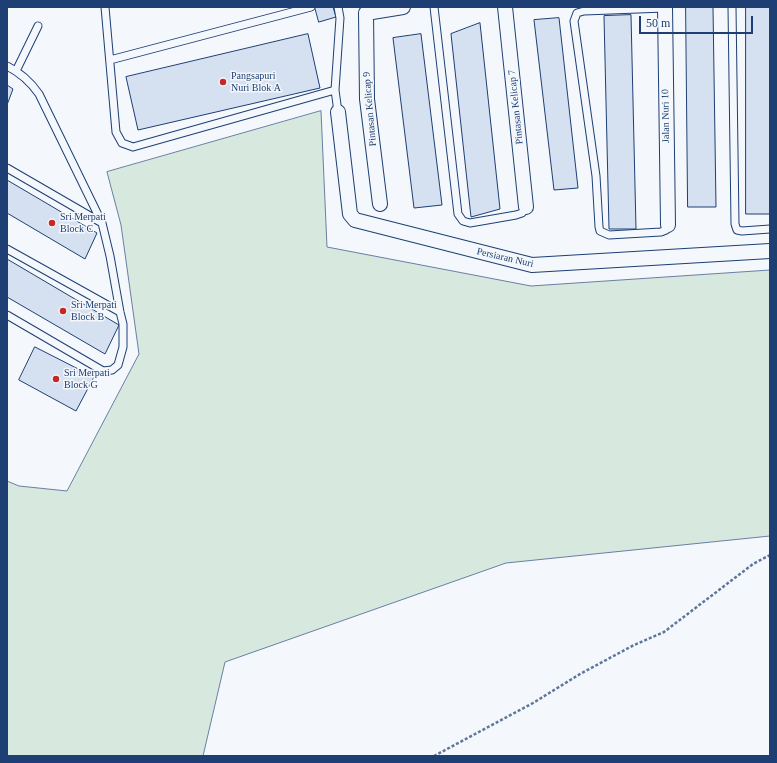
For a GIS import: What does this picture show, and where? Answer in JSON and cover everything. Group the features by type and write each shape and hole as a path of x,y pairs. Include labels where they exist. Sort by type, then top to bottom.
{"street":[{"path":"363,10 403,7"},
{"name":"Pintasan Kelicap 7","path":"505,7 526,207"},
{"name":"Jalan Nuri 10","path":"665,8 668,225"},
{"name":"Pintasan Kelicap 9","path":"363,10 367,99 380,204"},
{"name":"Persiaran Nuri","path":"338,112 350,214 355,220 532,265 770,251"}],"lane":[{"path":"105,7 116,132 122,143 133,147 335,90"},
{"path":"110,60 311,7"},
{"path":"338,7 340,18 335,90 338,112"},
{"path":"434,7 458,214 463,221 470,223 516,215 522,213 526,207"},
{"path":"732,7 735,224 737,230 742,231 770,229"},
{"path":"665,8 584,11 577,13 574,21 596,176 598,227 600,232 609,235 661,232 666,230 668,225"},
{"path":"16,70 38,26"},
{"path":"7,66 16,70 31,82 39,94 102,223 123,324 123,347 118,365 112,370 103,371 7,315"},
{"path":"7,168 102,223"},
{"path":"7,249 120,312"}],"path":[{"path":"434,756 533,704 580,674 634,645 664,632 753,564 770,555"}],"shaded area":[{"path":"321,111 327,247 531,286 770,270 770,536 506,563 225,662 203,756 7,756 7,481 19,486 67,491 139,354 121,225 107,172"}],"building":[{"path":"315,7 333,7 336,17 319,22"},
{"path":"686,7 713,7 716,207 688,207"},
{"path":"746,7 770,7 770,214 746,214"},
{"path":"631,15 636,229 609,229 604,16"},
{"path":"559,18 578,188 554,190 534,20"},
{"path":"480,23 500,209 471,217 451,34"},
{"name":"Pangsapuri Nuri Blok A","path":"308,34 320,88 138,130 126,77"},
{"path":"421,34 442,205 414,208 393,38"},
{"path":"7,85 13,89 7,105"},
{"name":"Sri Merpati Block C","path":"7,180 97,233 85,259 7,213"},
{"name":"Sri Merpati Block B","path":"7,259 119,325 105,354 7,297"},
{"name":"Sri Merpati Block G","path":"35,347 94,377 76,411 19,380"}],"place":[{"name":"Pangsapuri Nuri Blok A","path":"223,82"},
{"name":"Sri Merpati Block C","path":"52,223"},
{"name":"Sri Merpati Block B","path":"63,311"},
{"name":"Sri Merpati Block G","path":"56,379"}]}
